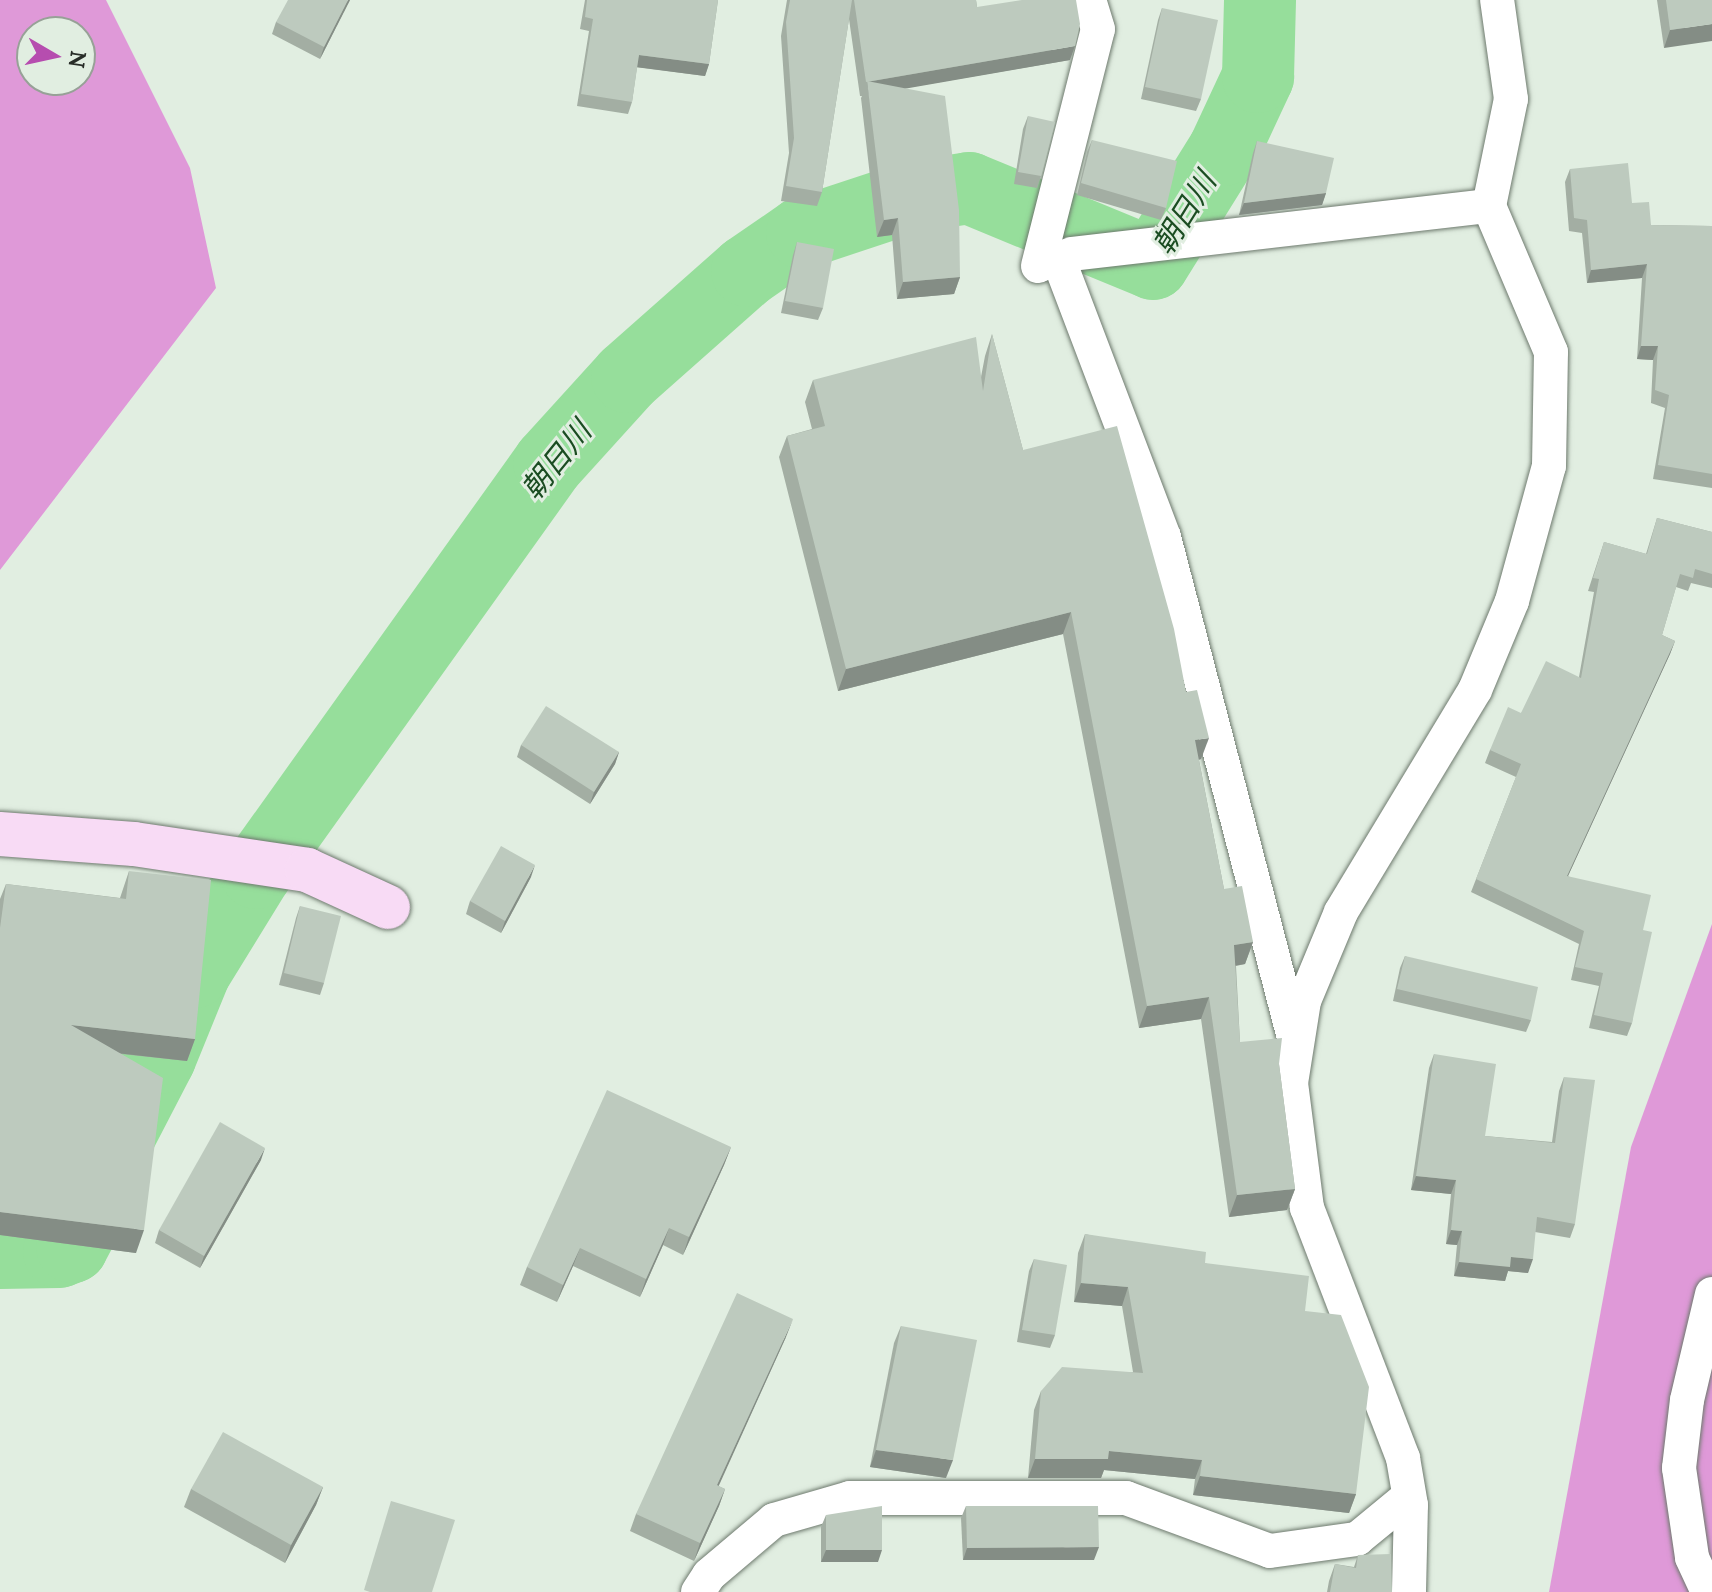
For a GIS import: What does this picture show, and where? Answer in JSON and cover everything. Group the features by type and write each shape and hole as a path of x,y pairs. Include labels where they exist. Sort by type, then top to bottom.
{"street":[{"path":"1089,0 1098,29 1038,266 1058,258 1489,206"},
{"path":"1409,1592 1408,1497 1403,1458 1307,1208 1291,1083 1299,1057 1304,1001 1341,912 1475,690 1512,601 1549,466 1551,352 1489,206 1511,99 1497,0"},
{"path":"1058,258 1164,537 1299,1057"},
{"path":"0,834 134,844 307,870 388,907"},
{"path":"1708,1592 1692,1557 1679,1468 1687,1400 1712,1294"},
{"path":"698,1592 709,1575 774,1520 850,1498 1126,1498 1270,1551 1357,1539 1408,1497"}],"shaded area":[{"path":"0,0 106,0 190,168 216,288 0,570"},
{"path":"1712,924 1712,1592 1549,1592 1631,1147"}],"building":[{"path":"288,0 348,0 324,47 276,22"},
{"path":"587,0 718,0 709,64 639,55 632,102 581,94 593,19 585,17"},
{"path":"790,0 852,0 822,192 786,186 794,138 786,22"},
{"path":"854,0 976,0 977,7 1022,0 1076,0 1080,24 1075,46 866,82"},
{"path":"1666,0 1712,0 1712,24 1670,30"},
{"path":"1162,8 1218,20 1201,99 1145,87"},
{"path":"867,81 945,96 959,210 960,277 903,282 898,218 884,220"},
{"path":"1028,116 1055,122 1041,176 1018,172"},
{"path":"1092,140 1177,161 1166,208 1081,183"},
{"path":"1257,141 1334,158 1326,193 1244,203"},
{"path":"1628,163 1632,203 1649,202 1651,225 1712,226 1712,474 1658,465 1669,395 1655,390 1658,346 1641,346 1647,264 1591,270 1587,220 1574,218 1570,169"},
{"path":"797,242 834,249 823,308 785,301"},
{"path":"992,334 1023,450 1117,426 1174,629 1186,692 1197,690 1209,738 1195,740 1224,889 1242,886 1253,942 1234,945 1240,1042 1282,1038 1279,1064 1295,1189 1237,1195 1209,997 1147,1006 1071,612 846,669 787,436 825,426 813,380 976,337 983,391"},
{"path":"1657,518 1712,532 1712,574 1695,569 1693,578 1680,574 1662,635 1675,641 1567,876 1651,895 1643,930 1652,932 1632,1023 1594,1015 1603,973 1575,967 1584,931 1476,879 1521,764 1490,750 1508,707 1521,713 1546,661 1581,678 1599,579 1593,578 1604,542 1647,554"},
{"path":"546,706 619,752 594,792 521,745"},
{"path":"501,846 535,865 505,921 470,901"},
{"path":"129,871 211,880 195,1039 71,1025 163,1078 144,1230 0,1212 0,928 6,884 126,899"},
{"path":"300,906 341,916 324,983 284,973"},
{"path":"1405,956 1538,987 1531,1020 1397,989"},
{"path":"1434,1054 1496,1064 1485,1136 1555,1143 1564,1077 1595,1080 1575,1224 1537,1217 1533,1259 1511,1257 1510,1267 1459,1262 1462,1231 1451,1230 1456,1180 1416,1176"},
{"path":"607,1090 731,1147 689,1237 669,1228 646,1279 580,1248 563,1285 527,1267"},
{"path":"220,1122 265,1148 204,1256 159,1230"},
{"path":"1085,1234 1206,1252 1205,1263 1309,1276 1305,1311 1341,1315 1369,1387 1356,1494 1200,1476 1202,1460 1109,1451 1108,1459 1035,1459 1041,1391 1062,1367 1143,1373 1128,1287 1081,1283"},
{"path":"1034,1259 1067,1265 1055,1335 1022,1330"},
{"path":"737,1293 793,1319 717,1485 725,1489 700,1543 636,1514"},
{"path":"901,1326 977,1340 953,1460 876,1450"},
{"path":"223,1432 323,1487 291,1545 191,1489"},
{"path":"391,1501 455,1520 432,1592 364,1590"},
{"path":"882,1506 882,1550 826,1550 826,1515"},
{"path":"966,1506 1098,1506 1099,1547 967,1548"},
{"path":"1391,1554 1392,1592 1330,1592 1335,1564 1356,1568 1358,1555"}],"waterway":[{"name":"朝日川","path":"0,1253 59,1252 72,1247 98,1198 119,1137 160,1058 195,972 256,873 549,463 627,377 747,271 802,233 911,197 969,188 1153,264 1224,150 1258,77 1260,0"}]}
